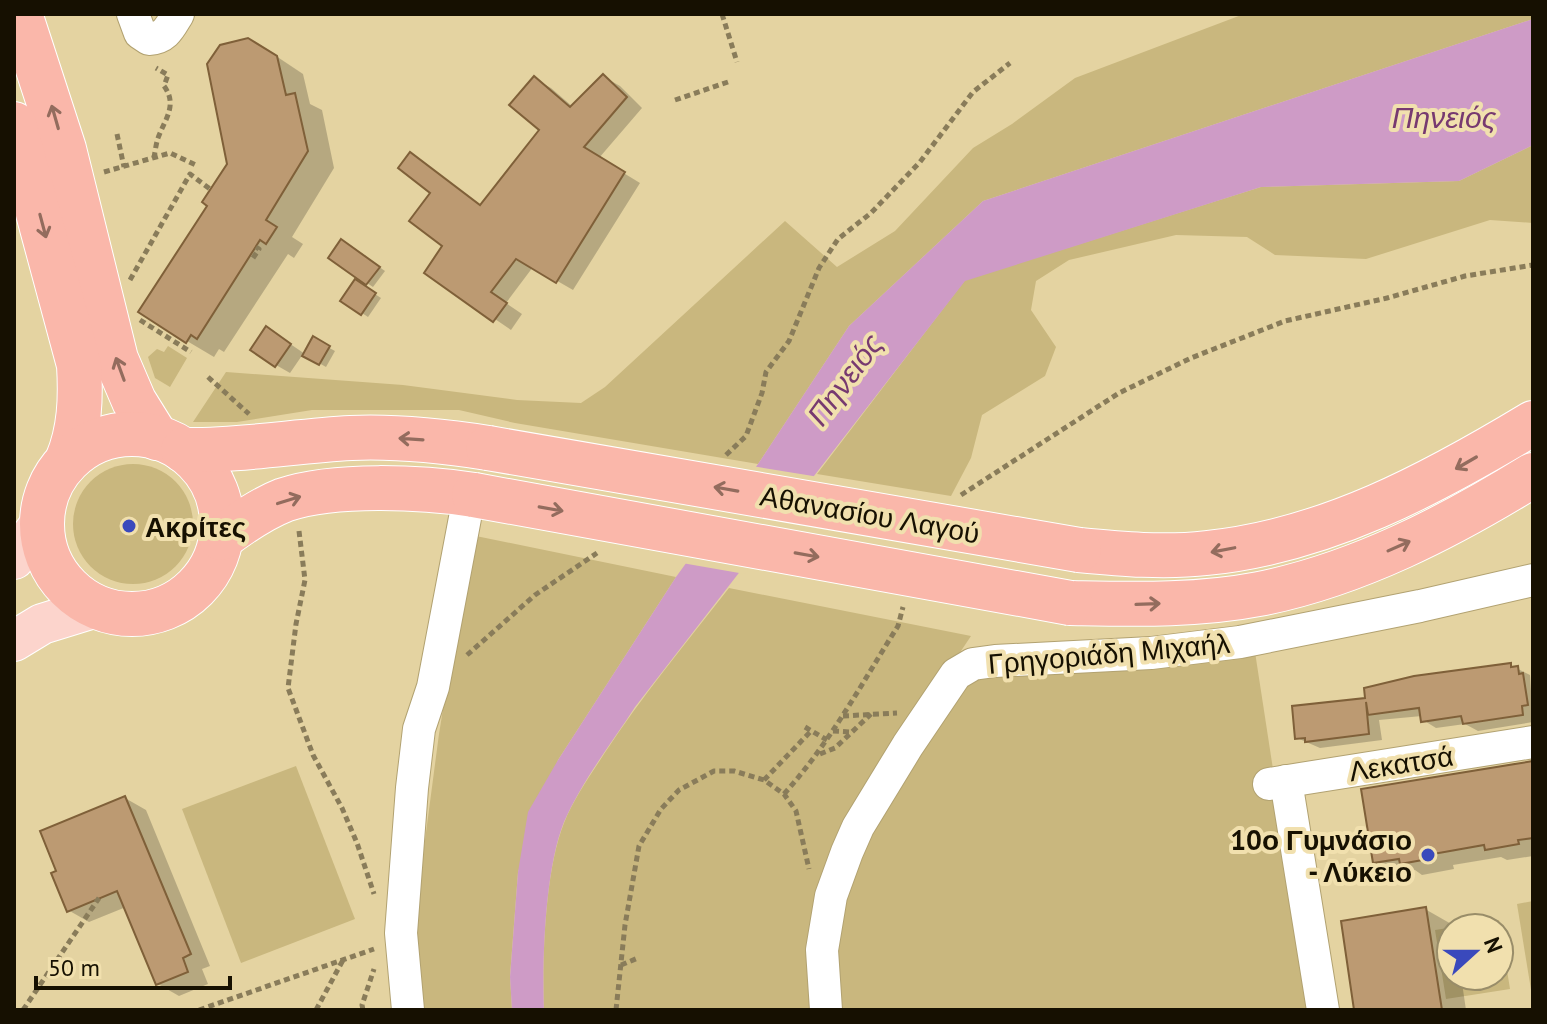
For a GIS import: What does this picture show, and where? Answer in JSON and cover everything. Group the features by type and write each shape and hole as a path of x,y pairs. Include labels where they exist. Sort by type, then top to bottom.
{"highway":[{"path":"14,124 79,365 79,410 74,445 50,489 42,522 47,554 56,571 74,592 97,607 135,614 156,611 175,603 206,576 216,558 221,538 221,511 213,485 204,470 170,444 134,401 116,359 64,149 20,14"},
{"name":"Αθανασίου Λαγού","path":"170,444 237,449 378,437 411,438 488,448 1079,550 1139,556 1208,553 1286,538 1363,514 1432,482 1533,423"},
{"path":"67,461 106,437 137,434 170,444"},
{"name":"Αθανασίου Λαγού","path":"221,538 243,521 293,498 402,489 470,506 1070,603 1188,602 1259,594 1376,557 1451,523 1533,475"}],"main road":[{"path":"14,559 42,522"},
{"path":"14,641 42,624 97,607"}],"street":[{"path":"133,14 140,33 149,39 160,38 178,14"},
{"path":"408,1010 401,933 419,729 433,687 470,506"},
{"name":"Γρηγοριάδη Μιχαήλ","path":"826,1010 822,950 831,896 841,867 858,827 956,674 973,664 1032,657 1151,653 1240,642 1533,580"},
{"name":"Λεκατσά","path":"1323,1010 1278,783 1533,742"}],"path":[{"path":"722,14 737,62"},
{"path":"719,460 746,436 762,393 766,372 789,341 819,268 838,239 871,213 920,162 973,92 1010,63"},
{"path":"675,100 728,82"},
{"path":"154,158 159,135 171,110 169,92 164,86"},
{"path":"117,134 124,167"},
{"path":"92,176 170,153 196,165"},
{"path":"133,293 130,281 190,174 210,189"},
{"path":"253,258 259,249 256,247"},
{"path":"952,502 976,483 1119,393 1191,358 1285,321 1387,298 1465,276 1533,265"},
{"path":"138,318 191,352"},
{"path":"208,377 259,423"},
{"path":"298,525 305,580 288,688 313,755 357,843 375,897"},
{"path":"433,687 535,595 608,545"},
{"path":"784,794 817,756 833,731 898,626 905,599"},
{"path":"817,756 835,748 872,713"},
{"path":"842,716 910,714 926,719"},
{"path":"764,780 808,729 827,740"},
{"path":"833,731 851,732"},
{"path":"616,1010 639,846 661,809 679,790 714,771 734,771 764,780 784,794 796,811 811,878"},
{"path":"23,1010 99,898"},
{"path":"199,1010 382,946 361,1008"},
{"path":"620,965 638,958"},
{"path":"316,1010 344,960"},
{"path":"217,1010 221,1002"}],"shaded area":[{"path":"1244,14 1533,14 1533,19 983,201 849,326 758,464 515,423 459,410 312,410 237,422 193,422 226,372 403,385 517,400 581,403 605,387 785,221 837,267 895,231 973,148 1075,78"},
{"path":"1533,145 1533,223 1490,220 1366,259 1275,255 1247,237 1176,235 1069,260 1036,281 1031,310 1056,347 1045,376 982,415 971,458 951,496 817,474 965,280 1261,187 1459,181"},
{"path":"168,346 187,358 170,387 155,378 148,357 157,349 164,352"},
{"path":"133,464 156,469 175,482 188,501 193,524 188,547 175,566 156,579 133,584 110,579 91,566 78,547 73,524 78,501 91,482 110,469"},
{"path":"471,535 676,577 558,760 518,872 510,976 512,1010 420,1010 413,931 439,734"},
{"path":"729,588 971,636 876,778 815,1010 544,1010 544,940 549,889 564,823 577,796 634,711"},
{"path":"1255,652 1310,1010 838,1010 838,912 857,855 966,679"},
{"path":"296,766 355,919 241,963 182,809"},
{"path":"1533,901 1533,1002 1517,904"},
{"path":"1445,992 1491,992 1446,999"}],"water":[{"name":"Πηνειός","path":"1533,19 1533,145 1459,181 1261,187 965,281 635,707 588,777 564,822 553,864 544,940 544,1010 512,1010 510,977 518,872 528,812 676,577 758,464 849,326 983,201"}],"pier":[{"path":"752,466 819,477 745,574 682,563"}],"building":[{"path":"248,38 277,56 286,95 295,93 308,151 266,220 277,227 266,244 260,240 197,339 191,335 186,343 138,312 207,206 202,202 227,164 207,64 220,45"},
{"path":"603,74 627,97 584,147 625,172 556,283 516,259 491,292 507,303 493,322 424,273 442,246 409,221 430,193 398,168 410,152 480,205 539,130 509,105 534,76 570,107"},
{"path":"341,239 380,267 366,285 328,258"},
{"path":"355,279 376,293 361,315 340,301"},
{"path":"266,326 291,344 275,367 250,350"},
{"path":"313,336 330,346 319,365 302,356"},
{"path":"1511,663 1511,667 1518,666 1519,674 1523,673 1528,705 1522,706 1523,715 1463,724 1461,716 1421,722 1419,708 1368,715 1366,702 1369,734 1305,742 1305,738 1295,739 1292,706 1365,698 1364,688 1414,676"},
{"path":"1533,761 1533,838 1518,840 1519,844 1485,850 1484,845 1433,854 1434,858 1400,864 1399,859 1373,863 1361,789"},
{"path":"125,796 191,954 183,958 188,972 156,985 117,891 67,912 51,873 56,871 40,831"},
{"path":"1426,907 1435,965 1435,992 1439,992 1442,1010 1354,1010 1341,921"}],"place":[{"name":"Ακρίτες","path":"129,526"},
{"name":"10ο Γυμνάσιο - Λύκειο","path":"1428,855"}]}
